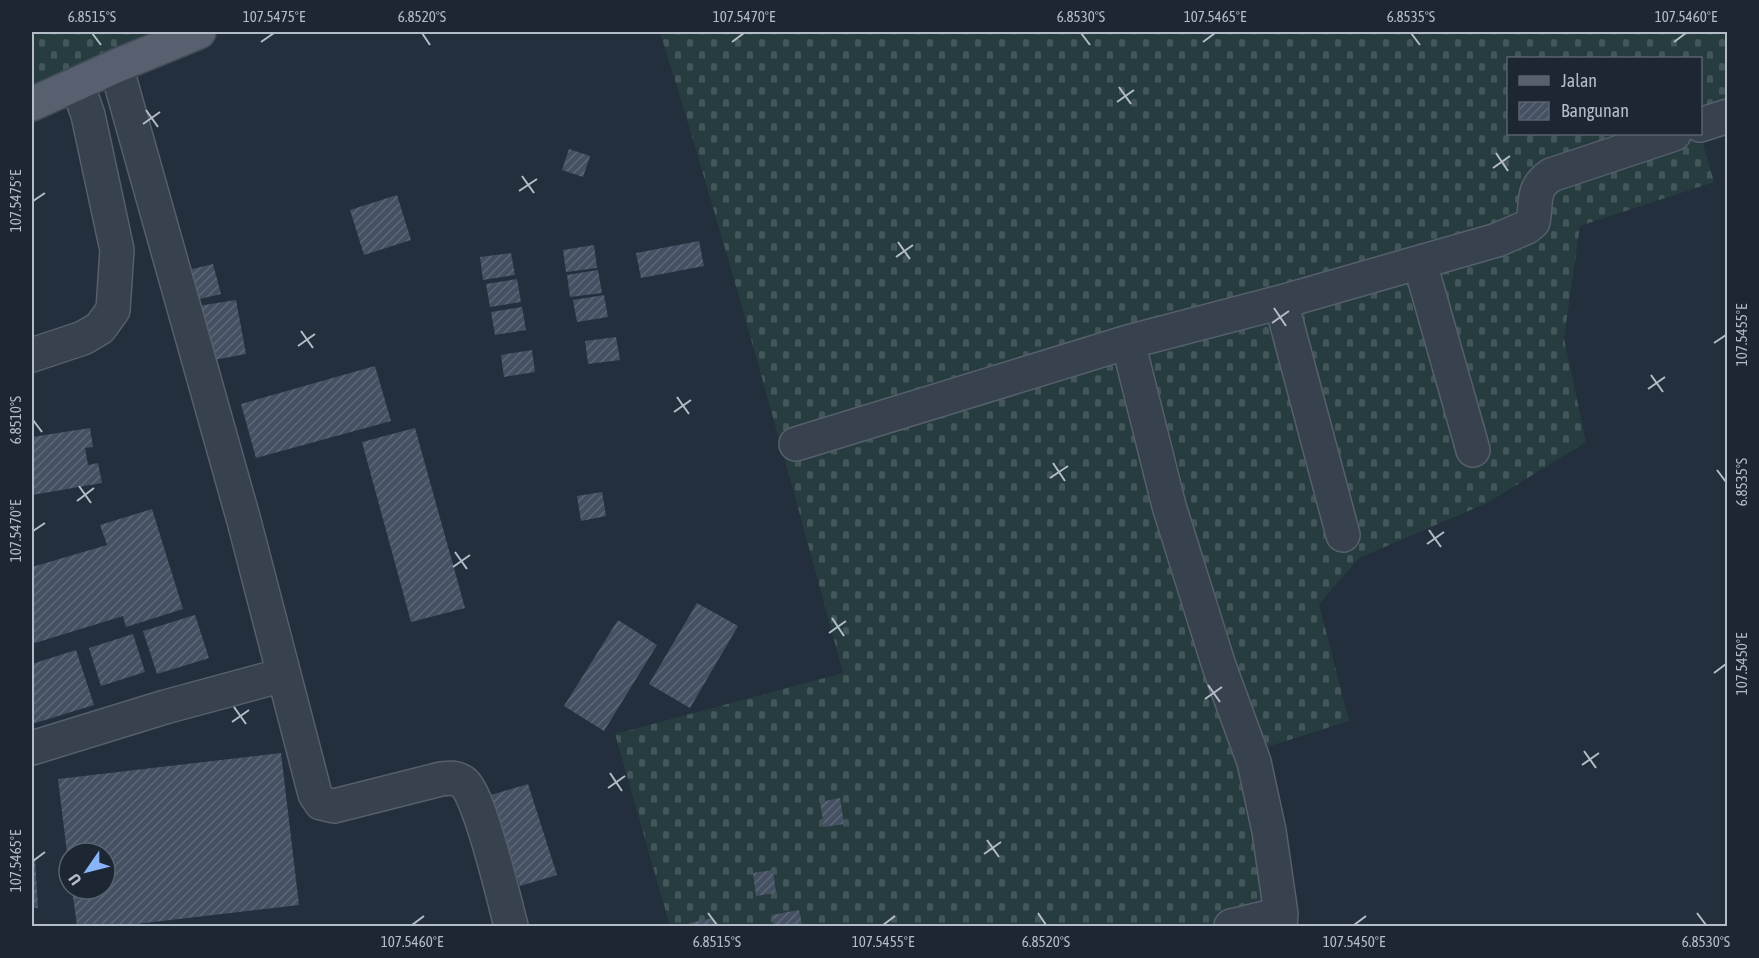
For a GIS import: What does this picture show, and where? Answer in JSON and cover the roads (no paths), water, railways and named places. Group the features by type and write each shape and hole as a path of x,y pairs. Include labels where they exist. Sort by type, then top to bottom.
{"main road":[{"path":"32,104 199,32"}],"street":[{"path":"116,66 187,315 315,794 321,802 334,806 453,778 463,782 473,796 512,927"},
{"path":"32,355 83,338 100,328 113,310 117,250 88,115 77,84"},
{"path":"1702,125 1728,116"},
{"path":"796,444 1128,342 1281,302 1497,240 1533,222 1536,192 1543,181 1558,172 1671,135"},
{"path":"1420,263 1473,450"},
{"path":"1281,302 1343,535"},
{"path":"1128,342 1169,506 1220,666 1254,762 1269,831 1281,920 1231,927"},
{"path":"32,748 165,707 284,675"}]}
